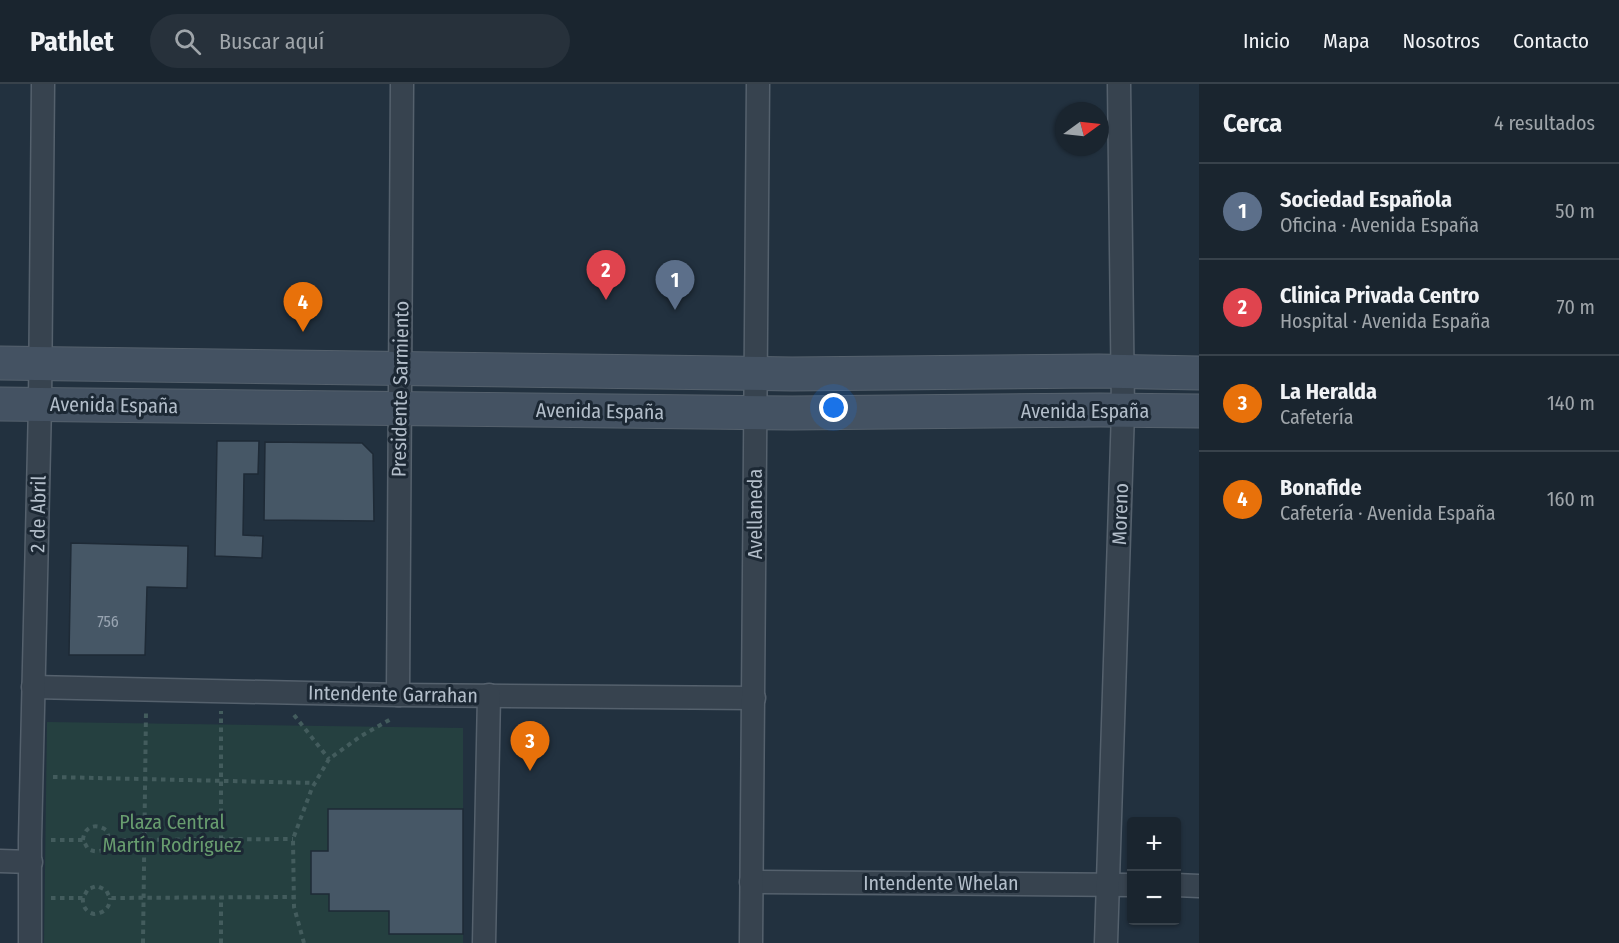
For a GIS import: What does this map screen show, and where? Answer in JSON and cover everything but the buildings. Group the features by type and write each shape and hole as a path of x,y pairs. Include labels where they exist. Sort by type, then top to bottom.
{"main road":[{"name":"Avenida España","path":"0,363 756,373 1199,373"},
{"name":"Avenida España","path":"0,404 756,413 1199,411"}],"street":[{"name":"2 de Abril","path":"30,943 31,777 40,404 43,84"},
{"name":"Presidente Sarmiento","path":"398,694 402,84"},
{"name":"Avellaneda","path":"751,943 758,84"},
{"name":"Moreno","path":"1106,943 1106,884 1124,372 1119,84"},
{"name":"Intendente Garrahan","path":"33,687 754,698"},
{"path":"484,943 489,695"},
{"path":"0,861 30,851"},
{"name":"Intendente Whelan","path":"751,882 1127,885"},
{"path":"1181,885 1199,886"}],"path":[{"path":"143,943 146,690"},
{"path":"221,691 221,840"},
{"path":"276,692 329,759"},
{"path":"304,943 294,907 293,839 315,783 329,759 361,736 397,715 398,694"},
{"path":"31,777 315,783"},
{"path":"98,825 106,830 110,840 106,848 97,852 88,849 83,835 88,829 98,825"},
{"path":"110,840 293,839"},
{"path":"30,851 83,840"},
{"path":"97,886 105,890 110,898 106,909 100,914 86,910 83,905 83,898 88,889 97,886"},
{"path":"221,897 221,943"},
{"path":"110,898 293,897"},
{"path":"30,898 83,898"}],"green space":[{"name":"Plaza Central Martín Rodríguez","path":"47,722 463,728 463,809 328,851 311,852 311,894 329,894 329,911 389,911 390,934 463,934 463,943 44,943"}],"place":[{"name":"Clinica Privada Centro","path":"606,300"},
{"name":"Sociedad Española","path":"675,310"},
{"name":"Bonafide","path":"303,332"},
{"name":"La Heralda","path":"530,771"}]}
